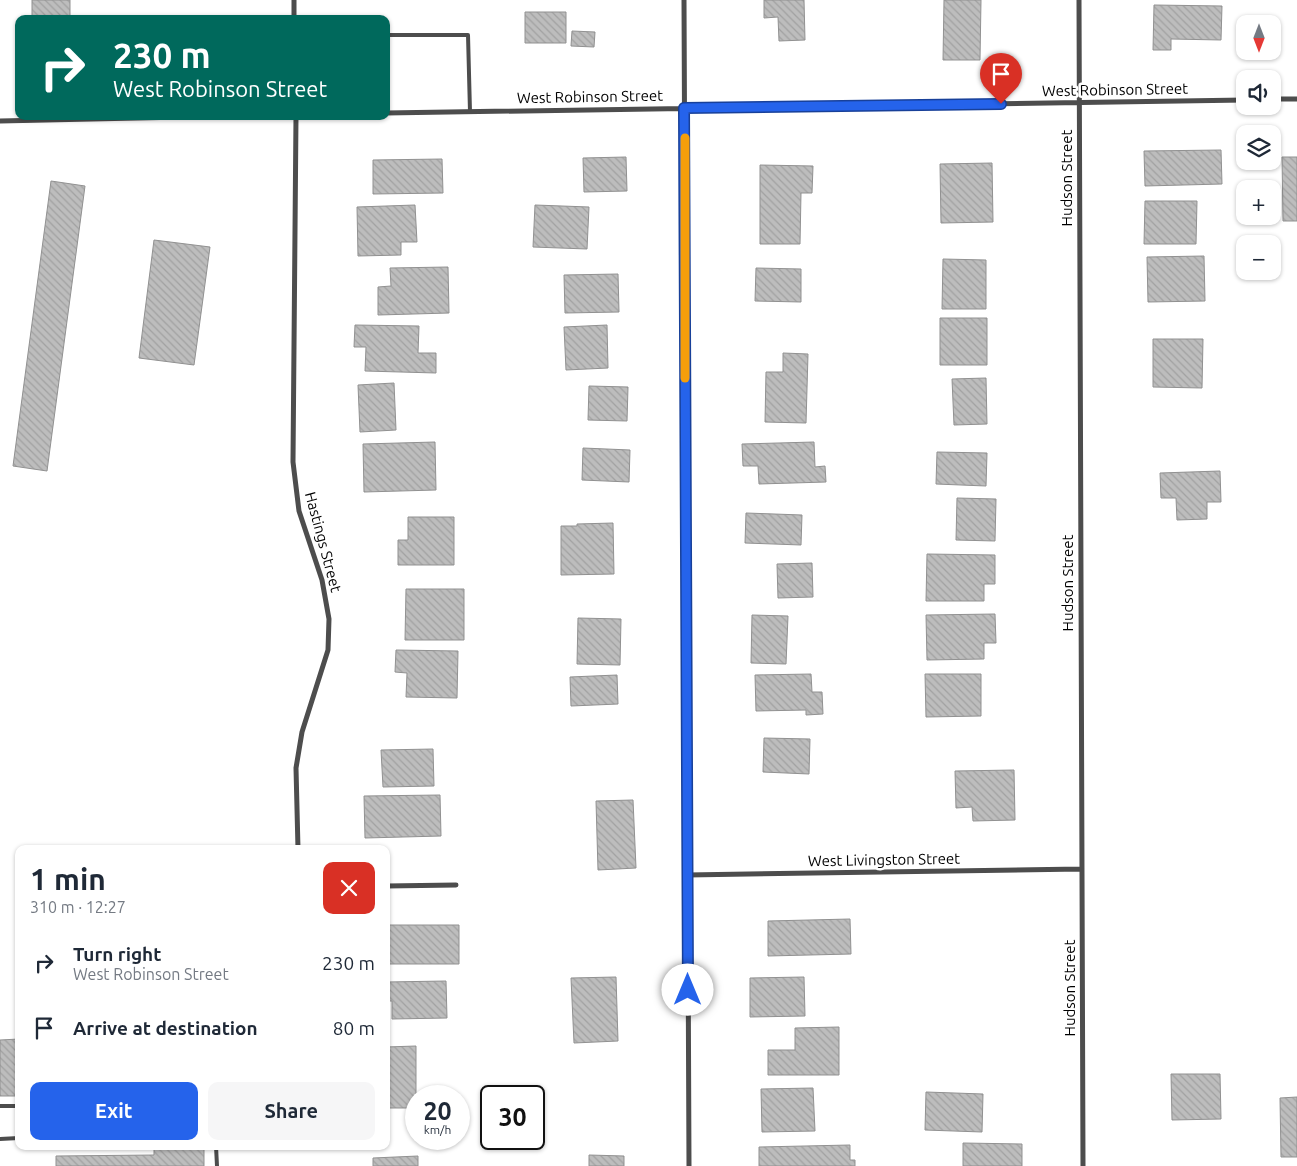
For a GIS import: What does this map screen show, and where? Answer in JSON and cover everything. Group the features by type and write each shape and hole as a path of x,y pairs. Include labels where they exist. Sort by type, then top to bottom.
{"street":[{"path":"294,0 294,15"},
{"path":"684,0 689,1166"},
{"name":"Hudson Street","path":"1079,0 1081,869 1084,1166"},
{"path":"1281,99 1297,99"},
{"name":"West Robinson Street","path":"390,113 1236,100"},
{"path":"0,121 46,120"},
{"name":"Hastings Street","path":"296,120 293,462 299,511 322,580 329,619 328,650 302,732 296,768 298,845"},
{"name":"West Livingston Street","path":"687,875 1081,869"},
{"path":"390,886 456,885"}],"lane":[{"path":"390,34 468,35 470,112"},
{"path":"0,1106 15,1106"},
{"path":"0,1139 15,1138"},
{"path":"216,1150 217,1166"}],"building":[{"path":"32,0 70,0 70,15 32,15"},
{"path":"764,0 804,0 805,40 779,41 778,17 764,18"},
{"path":"944,0 981,0 980,60 943,60"},
{"path":"1154,5 1222,6 1221,40 1171,39 1171,50 1153,50"},
{"path":"525,12 566,12 566,43 525,43"},
{"path":"572,31 595,32 594,47 571,46"},
{"path":"1221,150 1222,184 1145,186 1144,151"},
{"path":"626,157 627,191 584,192 583,158"},
{"path":"1282,157 1297,157 1297,221 1283,221"},
{"path":"442,159 443,193 373,194 373,160"},
{"path":"992,163 993,222 941,223 940,164"},
{"path":"760,165 813,166 812,193 801,193 800,244 760,244"},
{"path":"51,181 85,186 47,471 13,466"},
{"path":"1145,201 1197,201 1196,244 1144,244"},
{"path":"415,205 417,242 401,242 401,255 358,256 357,207"},
{"path":"535,205 589,207 587,249 533,247"},
{"path":"154,240 210,247 194,365 139,358"},
{"path":"1204,256 1205,301 1148,302 1147,257"},
{"path":"943,259 986,260 986,309 942,309"},
{"path":"448,267 449,313 378,315 378,287 391,286 390,268"},
{"path":"756,268 801,269 801,302 755,301"},
{"path":"618,274 619,312 565,313 564,275"},
{"path":"940,318 987,318 987,365 940,365"},
{"path":"355,325 419,326 418,353 436,353 436,373 365,371 366,347 354,347"},
{"path":"607,325 608,368 566,370 564,327"},
{"path":"1153,339 1203,339 1202,388 1153,387"},
{"path":"783,353 808,354 806,423 765,422 766,372 783,372"},
{"path":"986,378 987,424 954,425 952,379"},
{"path":"394,383 396,430 360,432 358,385"},
{"path":"589,386 628,387 627,421 588,420"},
{"path":"435,442 436,490 364,492 363,444"},
{"path":"814,442 815,467 825,466 826,482 759,484 758,466 743,466 742,444"},
{"path":"583,448 630,450 629,482 582,480"},
{"path":"937,452 987,453 986,486 936,484"},
{"path":"1220,471 1221,502 1207,502 1207,519 1177,520 1176,498 1161,498 1160,473"},
{"path":"957,498 996,499 995,541 956,540"},
{"path":"746,513 802,515 801,545 745,543"},
{"path":"408,517 454,517 454,565 398,565 398,540 408,540"},
{"path":"613,523 614,574 561,575 561,526"},
{"path":"927,554 995,555 995,584 984,584 984,601 926,601"},
{"path":"812,563 813,597 778,598 777,564"},
{"path":"406,589 464,589 464,640 405,640"},
{"path":"995,614 996,643 984,643 984,659 927,660 926,615"},
{"path":"752,615 788,616 786,664 751,663"},
{"path":"578,618 621,619 620,665 577,664"},
{"path":"396,650 458,651 457,698 406,697 407,673 395,672"},
{"path":"811,674 812,692 822,692 823,714 806,715 806,710 756,711 755,675"},
{"path":"925,674 981,674 981,716 926,717"},
{"path":"617,675 618,704 571,706 570,677"},
{"path":"764,738 810,739 809,774 763,772"},
{"path":"433,749 434,786 383,787 381,750"},
{"path":"1014,770 1015,820 973,821 972,807 956,808 955,771"},
{"path":"440,795 441,836 365,838 364,796"},
{"path":"633,800 636,868 598,870 596,801"},
{"path":"850,919 851,954 768,956 768,921"},
{"path":"390,925 459,925 459,964 390,964"},
{"path":"616,977 618,1041 574,1043 571,978"},
{"path":"804,977 805,1016 750,1017 750,978"},
{"path":"446,981 447,1018 392,1019 390,982"},
{"path":"839,1027 839,1075 768,1075 768,1050 795,1050 795,1028"},
{"path":"15,1039 15,1096 0,1096 0,1040"},
{"path":"416,1046 416,1085 405,1085 405,1108 390,1108 390,1047"},
{"path":"1171,1074 1220,1074 1221,1119 1172,1120"},
{"path":"813,1088 815,1131 762,1132 761,1089"},
{"path":"926,1092 983,1094 982,1132 925,1130"},
{"path":"1297,1097 1297,1157 1281,1157 1280,1098"},
{"path":"963,1143 1022,1144 1022,1166 963,1166"},
{"path":"850,1145 850,1160 855,1160 855,1166 759,1166 759,1147"},
{"path":"154,1150 204,1150 204,1166 56,1166 56,1156 154,1155"},
{"path":"589,1155 624,1156 624,1166 589,1166"},
{"path":"418,1156 418,1166 373,1166 373,1158"}],"slow traffic":[{"path":"685,138 685,378"}],"route":[{"path":"688,990 684,108 1001,104"}]}
